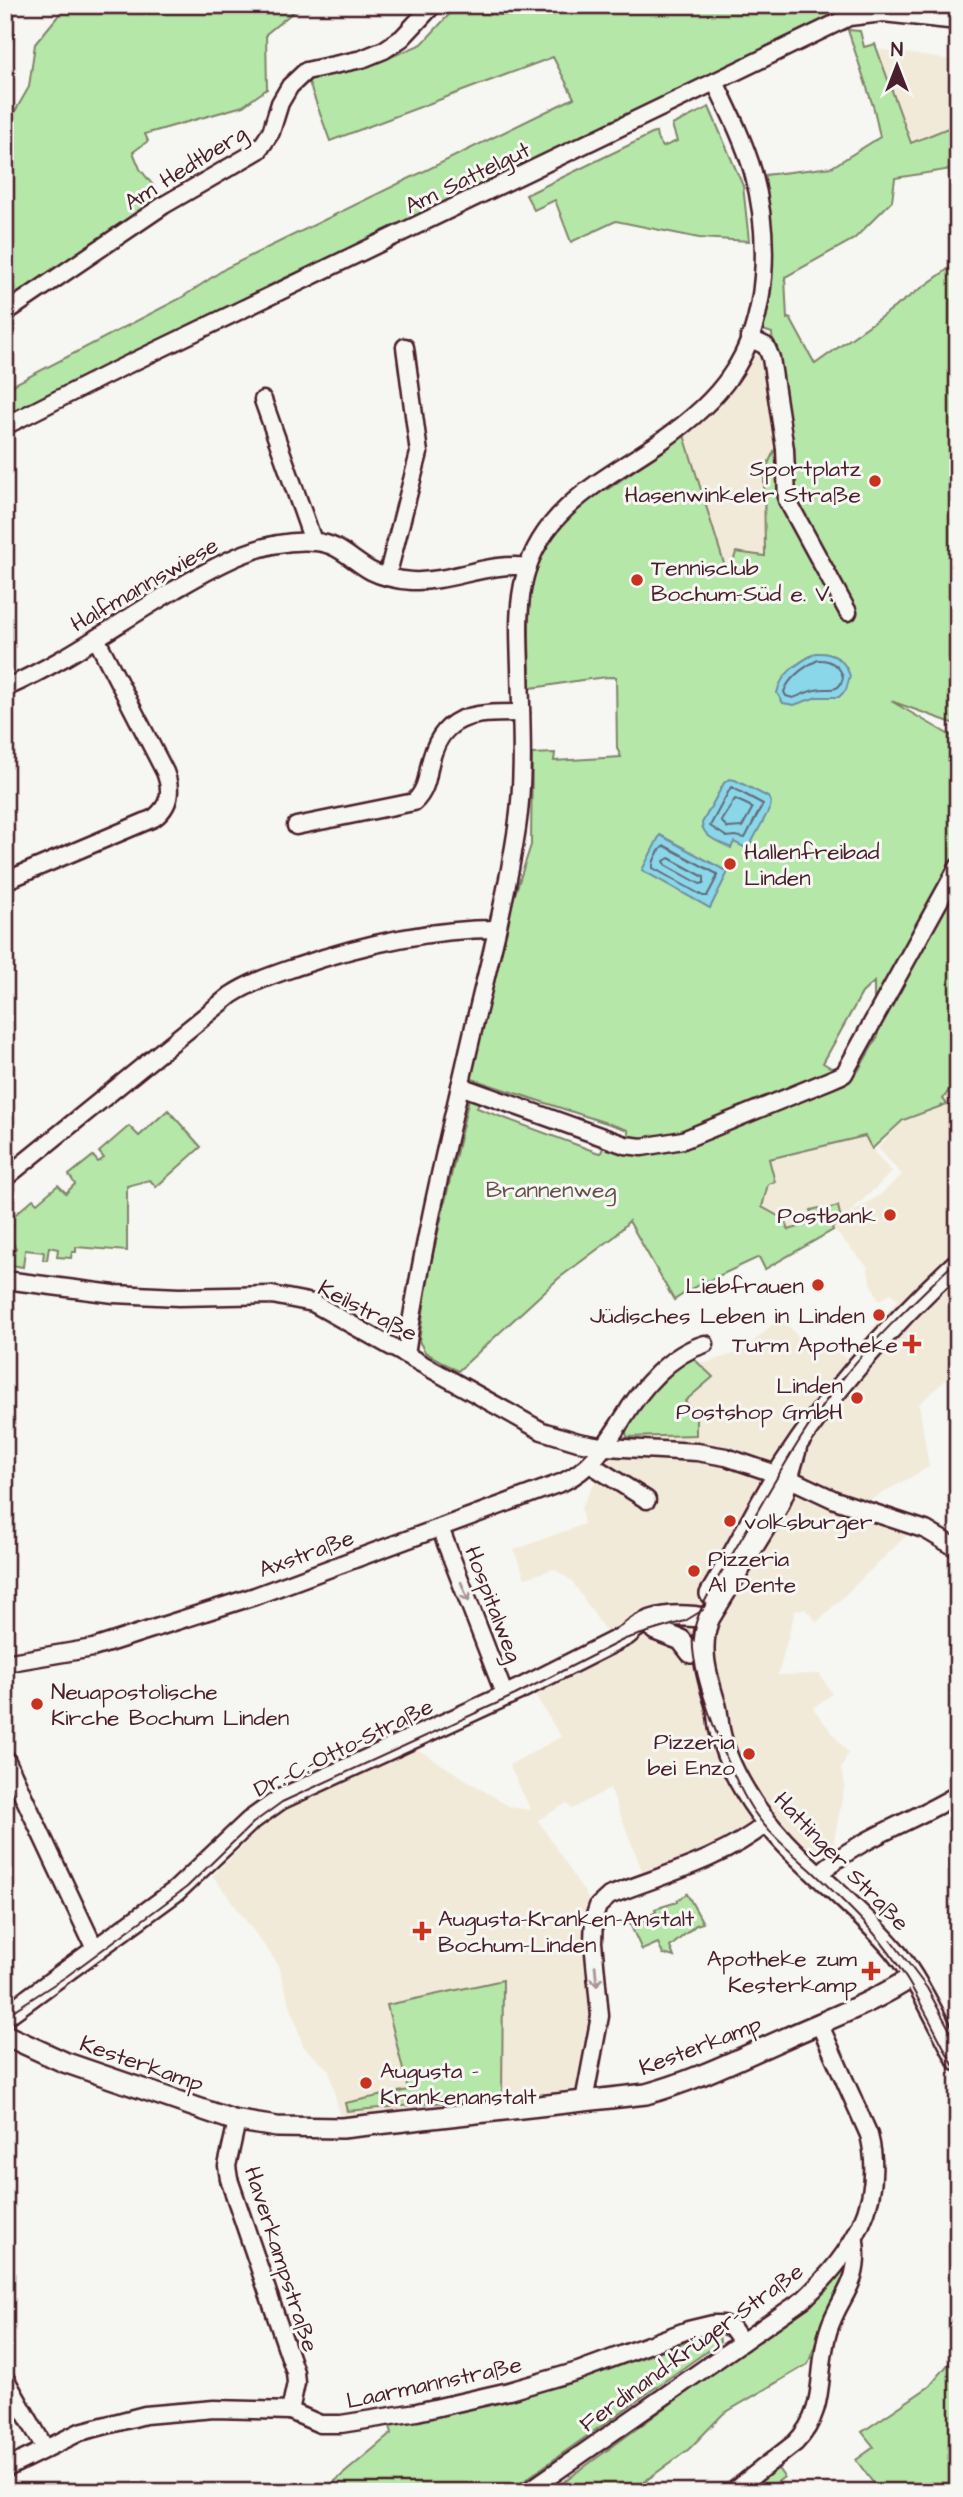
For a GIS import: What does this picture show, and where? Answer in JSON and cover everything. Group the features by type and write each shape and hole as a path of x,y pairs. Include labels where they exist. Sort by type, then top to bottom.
{"street":[{"name":"Am Hedtberg","path":"5,313 164,205 259,150 271,132 280,103 290,86 306,71 362,60 381,52 402,38 433,5"},
{"name":"Am Sattelgut","path":"5,426 820,30 856,15 880,13 958,21"},
{"path":"406,1355 418,1276 497,929 518,822 521,782 519,615 527,567 545,532 568,505 583,492 683,425 712,398 733,373 757,316 764,249 762,218 754,175 715,82"},
{"path":"749,338 766,346 771,358 785,449 788,500 848,612"},
{"path":"387,577 419,453 405,347"},
{"path":"263,400 313,541"},
{"name":"Halfmannswiese","path":"5,688 28,678 221,562 266,547 313,541 334,546 368,569 387,577 423,581 500,567 527,567"},
{"path":"5,881 154,818 168,801 170,786 164,772 96,638"},
{"path":"296,826 414,802 420,797 427,780 435,746 450,726 462,718 474,715 521,713"},
{"path":"460,1086 625,1145 642,1147 683,1140 844,1074 958,867"},
{"path":"5,1178 231,995 248,985 312,962 378,943 461,929 497,929"},
{"name":"Hattinger Straße","path":"958,1262 916,1301 868,1352 836,1392 796,1450 783,1476 777,1508 700,1619 691,1653 710,1716 719,1728 744,1790 767,1823 881,1935 898,1956 958,2060"},
{"name":"Keilstraße","path":"5,1280 137,1296 281,1296 313,1303 542,1432 606,1447 698,1452 726,1457 783,1476 835,1500 926,1531 958,1549"},
{"path":"606,1447 623,1417 658,1374 687,1349 705,1344"},
{"name":"Axstraße","path":"5,1663 93,1648 295,1583 563,1482 581,1474 606,1447"},
{"path":"590,1464 647,1500"},
{"name":"Hospitalweg","path":"440,1528 505,1696"},
{"name":"Dr.-C.-Otto-Straße","path":"5,2016 176,1891 265,1808 505,1696 626,1635 637,1624 676,1615 700,1619"},
{"name":"Hattinger Straße","path":"700,1619 704,1658 718,1713 719,1728"},
{"name":"Dr.-C.-Otto-Straße","path":"626,1635 640,1635 700,1619"},
{"path":"655,1630 681,1640 691,1653"},
{"path":"5,1757 96,1951"},
{"path":"819,1874 832,1862 958,1794"},
{"path":"584,2101 600,2016 593,1942 595,1912 609,1896 717,1854 749,1838 767,1823"},
{"name":"Kesterkamp","path":"5,2035 64,2062 237,2121 277,2127 342,2128 646,2094 672,2086 819,2023 886,1993 912,1978"},
{"name":"Ferdinand-Krüger-Straße","path":"527,2492 804,2299 855,2241 864,2222 871,2192 874,2166 872,2149 869,2135 819,2023"},
{"name":"Haverkampstraße","path":"237,2121 227,2166 229,2179 296,2372 290,2411"},
{"path":"732,2492 795,2444 813,2419 819,2402 829,2330 856,2272 855,2241"},
{"name":"Laarmannstraße","path":"5,2469 79,2432 145,2414 214,2409 290,2411 320,2424 330,2425 417,2412 509,2391 578,2371 688,2330 713,2324 723,2324 733,2329 742,2342"},
{"path":"5,2378 45,2448"}],"shaded area":[{"path":"877,49 958,61 958,124 911,143"},
{"path":"764,355 830,605 733,591 684,435 726,398 751,356"},
{"path":"958,1077 958,1369 919,1404 929,1467 868,1501 824,1486 817,1498 909,1530 908,1534 817,1622 805,1609 795,1611 778,1675 820,1674 832,1694 813,1708 848,1753 841,1769 845,1784 834,1840 837,1849 813,1855 807,1853 783,1831 752,1833 645,1878 610,1788 572,1809 567,1803 538,1820 588,1898 599,2008 580,2093 340,2116 329,2070 303,2046 277,1963 213,1876 267,1821 290,1806 417,1749 510,1807 531,1810 509,1765 561,1737 525,1678 606,1632 572,1581 554,1569 525,1578 514,1550 584,1524 581,1508 625,1427 628,1437 696,1435 684,1401 713,1377 694,1359 705,1363 743,1351 781,1317 806,1346 816,1339 847,1358 898,1300 891,1293 879,1301 867,1266 832,1228 823,1210 810,1211 813,1223 788,1230 785,1220 762,1207 768,1184 769,1159 866,1136 872,1149 892,1172 846,1216 881,1194 902,1175 878,1148 903,1120 946,1104 943,1099"}],"green space":[{"path":"67,5 302,5 266,34 267,89 243,106 145,134 148,141 133,152 140,169 164,199 5,307 5,129 29,87 35,44"},
{"path":"613,5 881,5 841,13 782,40 5,421 5,389 181,298 226,268 574,98 553,57 330,141 308,80 374,64 422,44 455,8 498,15"},
{"name":"Brannenweg","path":"848,30 860,31 864,47 875,44 911,143 958,124 958,168 895,178 892,201 854,239 785,277 787,319 790,318 815,364 958,262 958,725 891,701 958,740 958,1077 943,1099 947,1104 903,1120 872,1149 865,1136 769,1159 775,1182 768,1184 762,1207 785,1220 788,1230 813,1223 811,1210 838,1206 841,1219 833,1230 765,1269 759,1257 693,1288 674,1300 629,1221 614,1237 559,1278 458,1371 425,1352 419,1341 429,1271 469,1098 480,1098 477,1108 596,1152 601,1153 604,1144 629,1149 628,1130 466,1077 503,931 531,845 532,754 555,753 554,761 621,757 617,748 616,677 530,688 529,619 534,574 552,533 568,515 606,486 608,489 684,435 726,570 731,569 736,552 765,556 764,472 778,443 772,333 763,330 769,272 765,175 832,167 880,137 874,109","holes":["874,982 874,1011 878,1036 858,1071 849,1078 823,1063 862,993"]},
{"path":"709,107 743,186 749,241 699,238 616,221 571,242 555,200 534,210 526,195 656,132 663,147 677,141 672,125"},
{"path":"168,1110 201,1147 156,1187 150,1180 127,1186 127,1251 76,1247 71,1258 57,1257 58,1249 49,1247 47,1260 43,1260 44,1252 25,1250 23,1267 5,1264 5,1257 16,1248 5,1232 13,1226 9,1220 33,1199 37,1203 58,1185 66,1193 75,1184 69,1175 93,1156 98,1162 104,1158 99,1152 129,1126 139,1136"},
{"path":"685,1359 694,1359 713,1377 685,1401 696,1414 696,1435 627,1437 625,1427 653,1387"},
{"path":"687,1894 703,1923 696,1925 670,1947 674,1957 663,1954 658,1943 642,1950 630,1924 650,1918 650,1915 656,1912 655,1909 677,1902"},
{"name":"Augusta - Krankenanstalt","path":"503,1980 502,2097 347,2111 345,2103 408,2090 387,2005"},
{"path":"848,2266 851,2271 826,2316 808,2364 723,2414 689,2449 640,2485 635,2492 550,2492 806,2305"},
{"path":"719,2335 720,2342 508,2492 322,2492 392,2433 389,2423 493,2403 574,2382 701,2337"},
{"path":"955,2356 958,2356 958,2492 880,2492 856,2460 874,2447 862,2432 930,2386"},
{"path":"777,2467 784,2477 771,2487 776,2492 747,2492"}],"water":[{"path":"816,653 833,656 842,661 850,676 846,690 839,697 817,697 794,705 783,703 777,693 782,680 797,664"},
{"path":"729,779 768,797 771,802 748,849 734,842 731,848 712,838 703,828 702,823 724,783"},
{"path":"660,835 728,872 710,908 642,870"}],"tram line":[{"path":"958,1259 873,1343 831,1393 789,1457 711,1590 699,1614 693,1636 704,1699 733,1774 752,1809 772,1834 849,1907 884,1946 918,1999 958,2074"},
{"path":"5,2016 67,1976 187,1887 253,1823 282,1802 515,1695 625,1639 685,1621 703,1610"},
{"path":"891,1940 927,1988 958,2045"}],"place":[{"name":"Sportplatz Hasenwinkeler Straße","path":"875,481"},
{"name":"Tennisclub Bochum-Süd e. V.","path":"637,580"},
{"name":"Hallenfreibad Linden","path":"730,864"},
{"name":"Postbank","path":"890,1215"},
{"name":"Liebfrauen","path":"818,1285"},
{"name":"Jüdisches Leben in Linden","path":"879,1315"},
{"name":"Turm Apotheke","path":"912,1344"},
{"name":"Linden Postshop GmbH","path":"857,1398"},
{"name":"volksburger","path":"730,1521"},
{"name":"Pizzeria Al Dente","path":"694,1571"},
{"name":"Neuapostolische Kirche Bochum Linden","path":"37,1704"},
{"name":"Pizzeria bei Enzo","path":"749,1754"},
{"name":"Augusta-Kranken-Anstalt Bochum-Linden","path":"422,1931"},
{"name":"Apotheke zum Kesterkamp","path":"871,1971"},
{"name":"Augusta - Krankenanstalt","path":"366,2083"}]}
